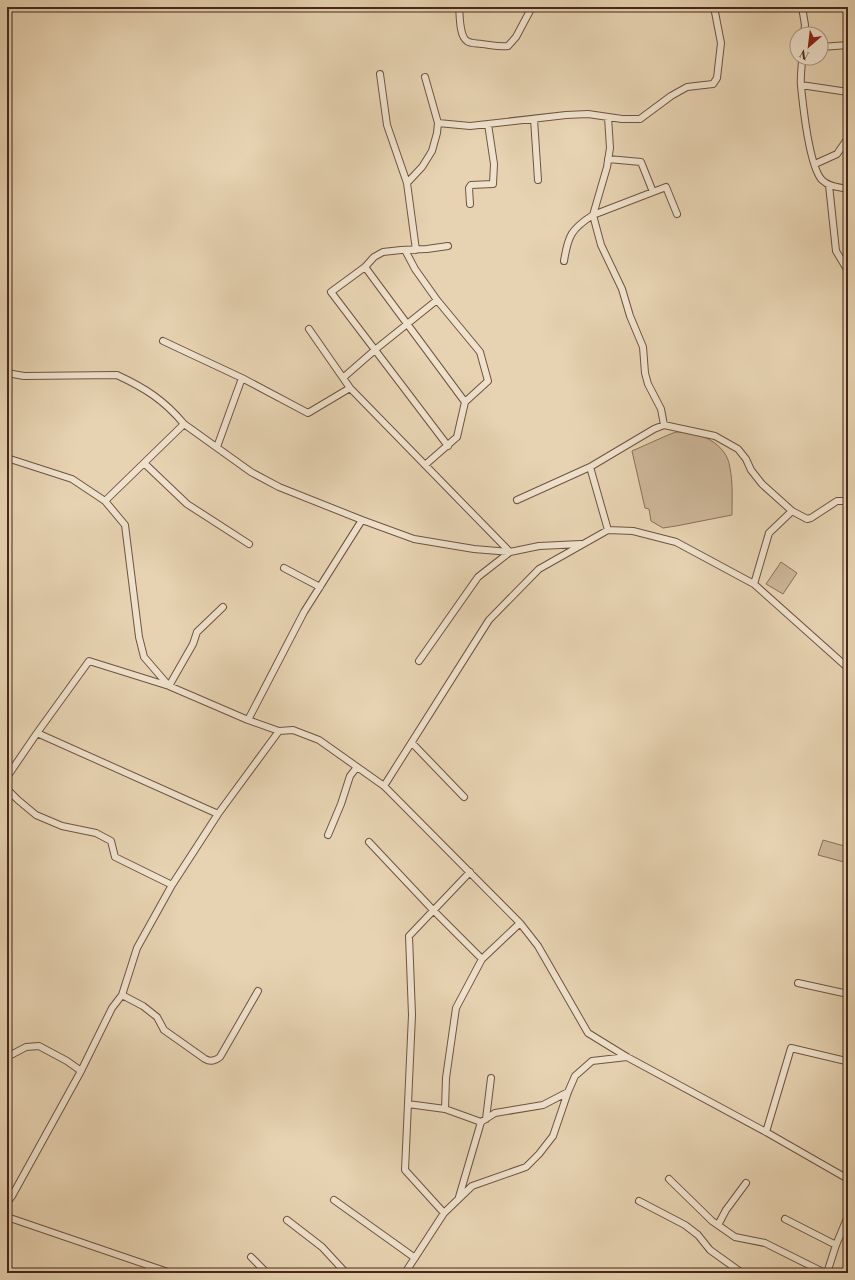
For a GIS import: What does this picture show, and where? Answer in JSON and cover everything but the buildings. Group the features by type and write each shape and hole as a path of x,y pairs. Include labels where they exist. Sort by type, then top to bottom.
{"street":[{"path":"459,7 461,30 466,41 474,44 487,44 497,47 508,46 516,37 532,7"},
{"path":"438,123 470,126 566,115 588,114 622,119 640,119 671,96 687,87 714,84 717,78 721,43 714,7"},
{"path":"802,7 804,26"},
{"path":"829,46 848,45"},
{"path":"802,66 801,85 808,138 814,164 822,179 829,185 848,189"},
{"path":"380,74 387,125 407,183 416,250"},
{"path":"407,183 422,166 432,151 437,132 438,123 425,77"},
{"path":"801,85 848,92"},
{"path":"608,117 610,148 593,215 602,245 622,289 630,316 643,347 645,373 648,384 661,409 664,426"},
{"path":"534,119 538,180"},
{"path":"470,204 469,188 471,185 493,184 494,164 488,124"},
{"path":"814,164 837,154 848,138"},
{"path":"608,159 641,162 653,192"},
{"path":"829,185 836,251 848,271"},
{"path":"564,261 570,234 581,223 593,215 666,187 677,214"},
{"path":"448,246 427,250 383,252 374,257 365,267 332,292 448,446"},
{"path":"405,250 415,269 437,300 480,352 488,381 465,402 457,437 425,465"},
{"path":"365,267 465,402"},
{"path":"344,377 437,300"},
{"path":"309,329 344,377 350,388 510,552"},
{"path":"163,341 242,378 308,413 350,388"},
{"path":"7,374 24,376 117,375 160,399 184,424 251,472 279,487 414,539 474,549 510,552 538,546 583,544"},
{"path":"217,447 242,378"},
{"path":"105,501 184,424"},
{"path":"517,500 590,467 654,429 664,426 715,436 738,450 762,484 792,511 807,519 811,518 837,501 847,501"},
{"path":"7,458 72,479 105,501 125,525 139,637 144,657 169,686"},
{"path":"144,463 187,504 249,544"},
{"path":"590,467 608,530"},
{"path":"754,584 769,534 792,511"},
{"path":"248,720 304,612 362,520"},
{"path":"384,786 489,620 539,569 608,530 633,530 676,542 754,584 848,668"},
{"path":"419,661 478,577 510,552"},
{"path":"284,568 320,586"},
{"path":"169,686 193,644 197,632 223,608"},
{"path":"7,777 89,661 169,686 248,720 279,731 293,730 319,740 384,786 520,923 538,946 588,1033 627,1057 766,1132 848,1179"},
{"path":"7,1202 9,1194 81,1071 112,1008 122,995 137,948 172,885 218,814 279,731"},
{"path":"37,733 218,814"},
{"path":"412,743 464,797"},
{"path":"328,835 341,804 350,776 357,767"},
{"path":"7,789 36,814 62,826 96,833 111,842 115,857 172,885"},
{"path":"369,842 433,910 482,959"},
{"path":"444,1213 405,1170 412,1015 409,936 470,872"},
{"path":"445,1109 446,1078 456,1008 482,959 520,923"},
{"path":"798,983 848,994"},
{"path":"122,995 143,1006 157,1017 164,1030 205,1059 211,1061 220,1057 258,991"},
{"path":"7,1057 26,1047 39,1046 67,1061 81,1071"},
{"path":"766,1132 791,1048 846,1061"},
{"path":"405,1273 444,1213 472,1186 526,1167 539,1154 553,1136 575,1076 592,1061 627,1057"},
{"path":"458,1199 483,1121 491,1078"},
{"path":"483,1121 494,1113 543,1105 568,1092"},
{"path":"408,1104 445,1109 483,1121"},
{"path":"669,1179 712,1221 735,1237 765,1243 826,1273 848,1216"},
{"path":"718,1225 726,1210 746,1183"},
{"path":"334,1200 416,1258"},
{"path":"639,1201 685,1225 698,1235 710,1250 742,1273"},
{"path":"7,1217 171,1273"},
{"path":"784,1219 836,1245"},
{"path":"287,1220 322,1247 346,1273"},
{"path":"251,1257 267,1273"}],"shaded area":[{"path":"676,432 685,432 702,436 718,445 724,452 728,459 731,474 732,515 663,528 651,521 649,509 645,508 632,451"},
{"path":"781,562 797,573 783,594 766,584"},
{"path":"823,840 848,847 844,862 818,855"}]}
